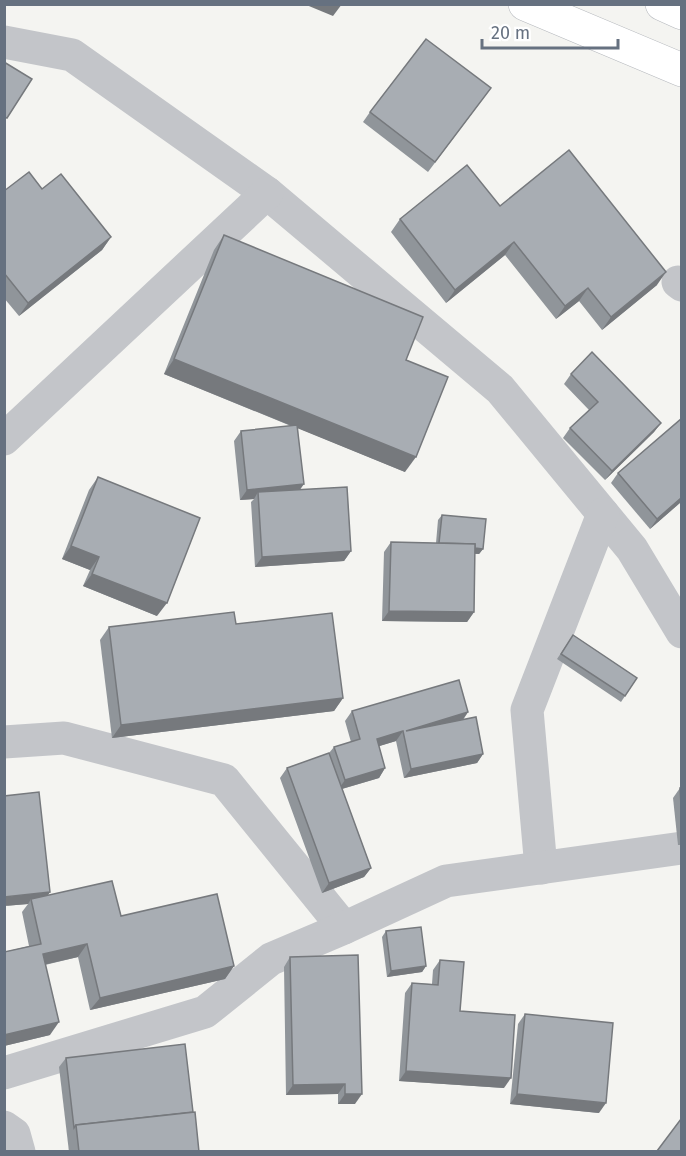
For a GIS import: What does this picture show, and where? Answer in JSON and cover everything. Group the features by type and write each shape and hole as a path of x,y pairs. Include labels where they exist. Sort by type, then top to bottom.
{"main road":[{"path":"525,4 681,70"},
{"path":"662,4 681,13"}],"street":[{"path":"4,42 72,55 267,193 500,389 632,549 681,632"},
{"path":"4,439 267,193"},
{"path":"541,868 527,710 603,514"},
{"path":"4,742 64,738 224,780 344,928"},
{"path":"4,1073 205,1012 271,959 446,881 681,848"},
{"path":"4,1127 14,1134 19,1152"}],"building":[{"path":"426,39 491,88 435,162 370,112"},
{"path":"4,62 32,79 7,118 4,117"},
{"path":"569,150 666,272 611,317 588,288 565,306 514,242 455,290 400,219 467,165 500,206"},
{"path":"29,172 42,189 61,174 111,237 28,303 4,273 4,191"},
{"path":"224,235 423,317 406,360 448,377 416,457 174,359"},
{"path":"592,352 661,423 612,471 570,428 598,402 571,374"},
{"path":"681,419 681,498 657,519 618,473"},
{"path":"297,425 304,484 247,490 241,431"},
{"path":"98,477 200,518 167,603 92,574 99,557 71,546"},
{"path":"347,487 351,551 262,557 258,492"},
{"path":"442,515 486,519 483,549 475,548 475,544 439,543"},
{"path":"391,542 475,544 474,612 389,611"},
{"path":"234,612 236,624 332,613 343,698 121,725 109,627"},
{"path":"573,635 637,678 625,696 561,654"},
{"path":"459,680 468,712 406,731 476,717 483,754 411,769 403,731 377,739 385,768 345,780 334,747 360,739 352,711"},
{"path":"329,753 371,868 329,883 287,768"},
{"path":"39,792 50,892 4,897 4,796"},
{"path":"112,881 121,916 217,894 234,966 100,998 87,944 43,954 59,1022 4,1035 4,952 41,944 31,899"},
{"path":"421,927 426,966 391,971 386,931"},
{"path":"358,955 362,1094 345,1094 345,1084 293,1085 290,957"},
{"path":"440,960 464,962 460,1011 515,1015 511,1078 406,1071 412,983 438,985"},
{"path":"525,1014 613,1023 606,1103 517,1094"},
{"path":"185,1044 193,1112 76,1125 74,1128 66,1058"},
{"path":"195,1112 199,1152 79,1152 76,1125"},
{"path":"681,1119 681,1152 658,1152 657,1151"}]}
